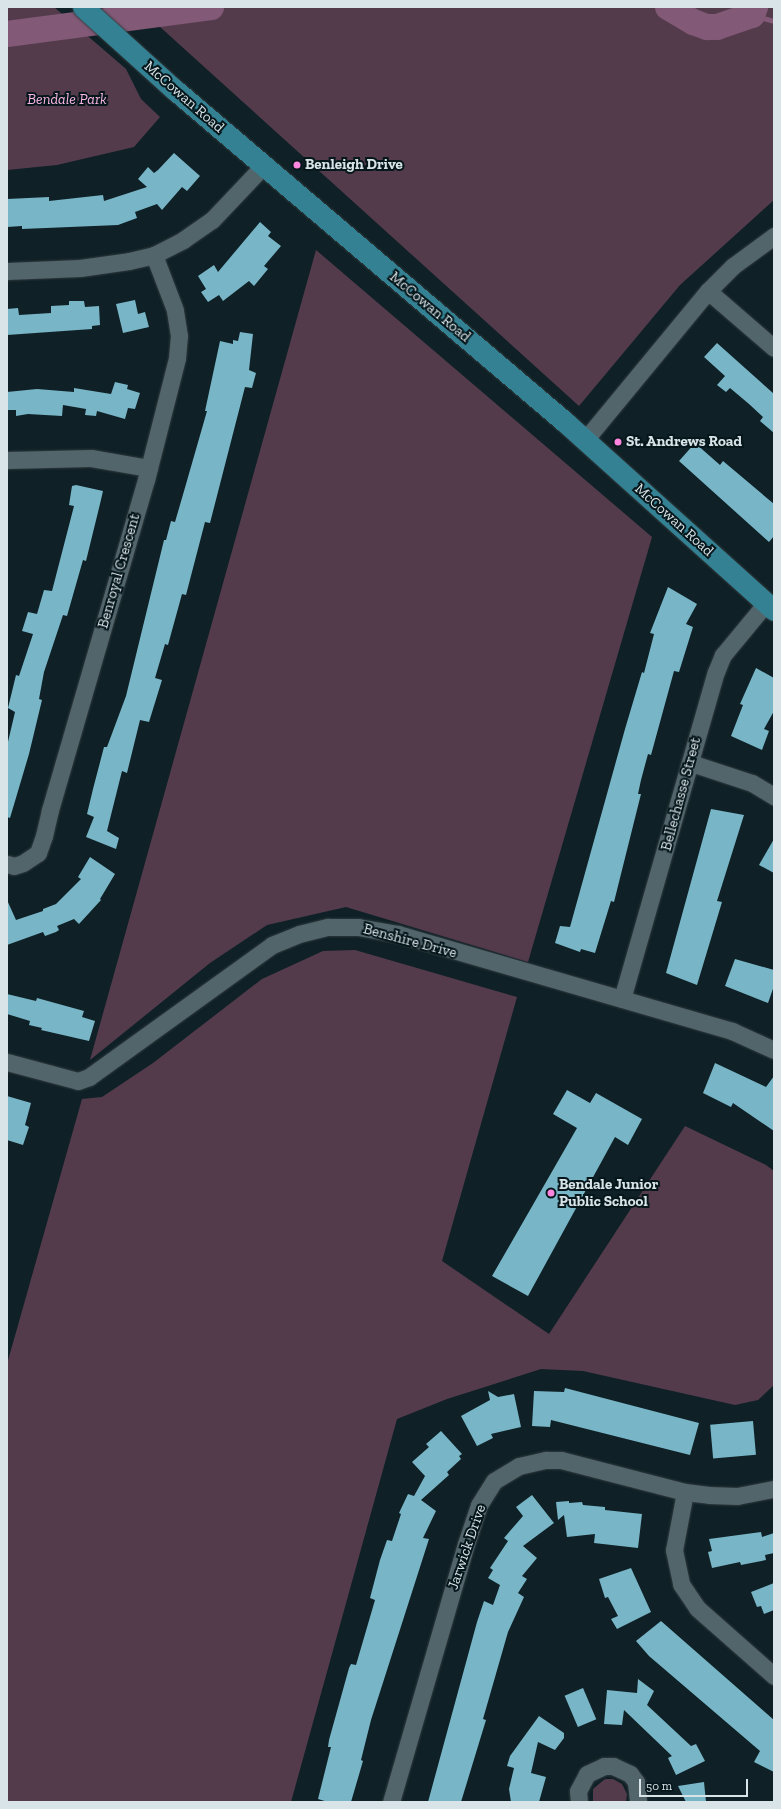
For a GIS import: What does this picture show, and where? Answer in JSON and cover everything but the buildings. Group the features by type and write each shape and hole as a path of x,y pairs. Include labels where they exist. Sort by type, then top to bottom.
{"main road":[{"name":"McCowan Road","path":"83,7 175,90 263,166 585,440 770,607"}],"street":[{"path":"7,271 80,268 129,261 154,255 183,240 212,220 263,166"},
{"path":"585,440 708,291 733,266 774,236"},
{"name":"Benroyal Crescent","path":"7,864 14,866 23,863 38,853 42,842 149,468 177,358 179,336 174,304 154,255"},
{"path":"708,291 774,348"},
{"path":"7,460 91,458 149,468"},
{"name":"Bellechasse Street","path":"622,999 691,763 710,690 723,655 770,607"},
{"path":"691,763 752,783 774,796"},
{"name":"Benshire Drive","path":"7,1062 78,1080 89,1078 272,945 299,934 328,927 358,926 398,934 748,1036 774,1050"},
{"name":"Jarwick Drive","path":"391,1802 466,1544 479,1505 494,1481 519,1466 546,1460 561,1460 685,1492 737,1496 774,1489"},
{"path":"685,1492 674,1550 681,1584 697,1608 774,1676"},
{"path":"579,1802 578,1791 587,1774 599,1767 613,1766 630,1774 636,1782 638,1802"}],"green space":[{"name":"Bendale Park","path":"7,7 54,7 126,69 141,99 160,117 134,147 57,165 7,170"},
{"path":"138,7 774,7 774,200 680,285 579,406"},
{"path":"316,250 652,537 528,962 346,907 267,925 210,963 90,1060"},
{"path":"355,950 517,997 442,1261 549,1334 685,1126 766,1165 774,1171 774,1385 758,1400 735,1405 583,1371 541,1369 447,1399 397,1419 291,1802 7,1802 7,1364 82,1099 102,1097 153,1063 262,979 323,951"},
{"path":"605,1779 613,1779 622,1784 627,1794 626,1802 593,1802 593,1789"}],"waterway":[{"path":"7,34 211,7"},
{"path":"668,7 693,22 707,27 717,27 752,15 755,7"},
{"path":"752,15 774,21"}],"place":[{"name":"Benleigh Drive","path":"297,165"},
{"name":"St. Andrews Road","path":"618,442"},
{"name":"Bendale Junior Public School","path":"551,1193"}]}
